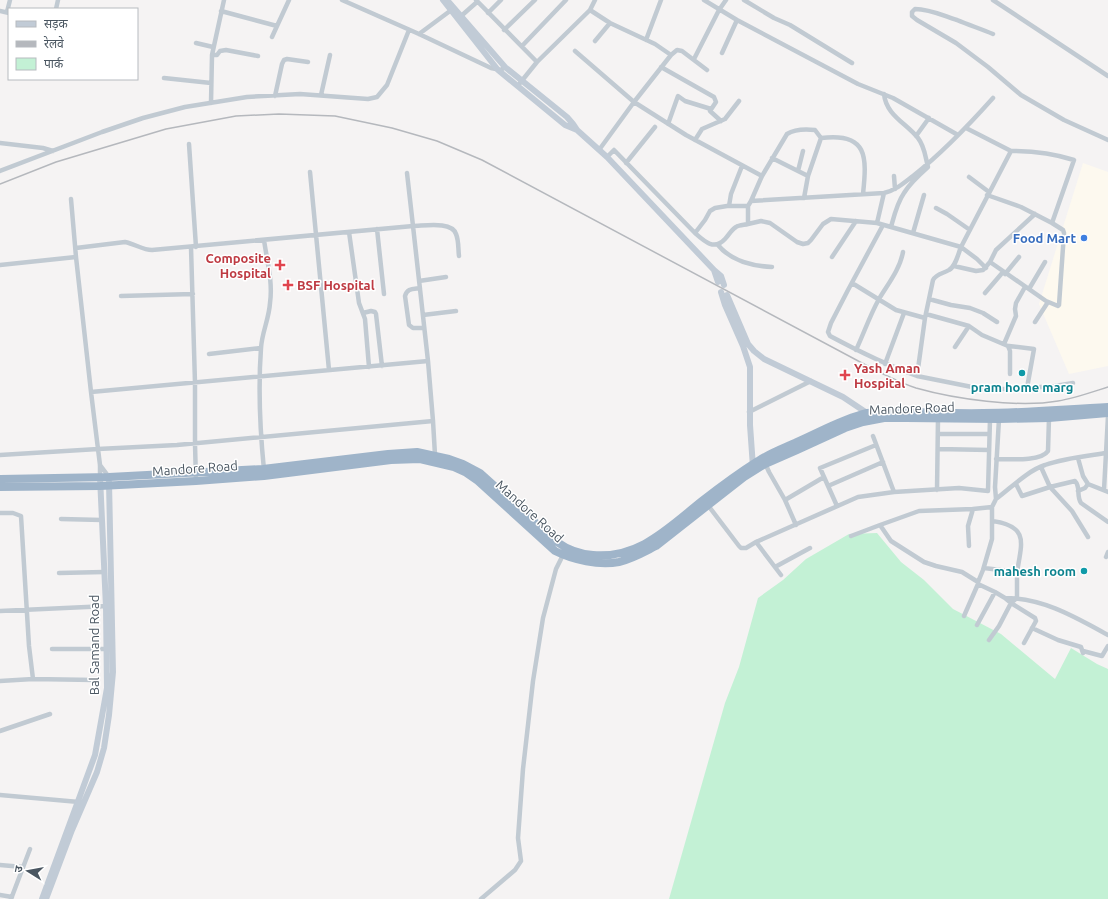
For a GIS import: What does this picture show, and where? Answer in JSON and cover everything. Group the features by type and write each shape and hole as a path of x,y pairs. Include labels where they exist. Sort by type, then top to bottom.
{"highway":[{"name":"Mandore Road","path":"0,487 110,486 391,460 420,459 443,464 466,472 555,550 563,555 577,559 605,563 618,562 628,559 656,546 707,504 764,461 846,420 867,413 904,411 982,413 1045,412 1108,407"},
{"name":"Mandore Road","path":"764,461 845,428 863,422 884,418 1049,418 1108,413"},
{"name":"Mandore Road","path":"264,472 388,454 417,452 435,455 463,464 480,473 565,548 576,552 605,556 627,552 653,540 724,484 754,468"},
{"name":"Mandore Road","path":"0,479 196,477"}],"main road":[{"path":"443,0 450,11 459,18 520,83"},
{"path":"447,0 498,70 520,83 571,121 577,130 607,157 714,270 721,283"},
{"path":"754,468 750,412 750,364 724,293 748,344 754,351 764,359 843,397 867,413"},
{"name":"Bal Samand Road","path":"46,899 72,830 91,786 104,748 112,688 108,606 104,572 100,477"},
{"name":"Bal Samand Road","path":"42,899 79,802 95,755 101,730 107,688 106,649 108,606 109,477"}],"street":[{"path":"211,103 213,47 224,0"},
{"path":"272,37 289,0"},
{"path":"342,0 353,2 481,64 498,70 506,67"},
{"path":"488,13 502,0"},
{"path":"504,30 535,0"},
{"path":"522,46 566,0"},
{"path":"520,83 537,62 590,10 595,0"},
{"path":"646,40 661,0"},
{"path":"704,0 737,20 858,84 884,94 958,135"},
{"path":"694,59 726,0"},
{"path":"744,0 774,18 790,25 852,63"},
{"path":"994,0 1108,76"},
{"path":"459,18 476,1 537,62"},
{"path":"993,34 934,12 919,9 915,9 912,12 912,16 917,20 956,43 988,67 1021,95 1064,120 1108,140"},
{"path":"590,10 610,23 656,44 671,55"},
{"path":"0,11 8,12"},
{"path":"221,11 277,26"},
{"path":"419,34 450,11"},
{"path":"722,52 737,20"},
{"path":"594,41 610,23"},
{"path":"0,171 142,118 185,107 247,97 300,94 368,99 377,97 387,85 409,30"},
{"path":"196,43 213,47"},
{"path":"212,55 216,55 220,51 226,50 258,56"},
{"path":"599,150 671,55 679,50 694,59 707,70"},
{"path":"575,51 634,102 695,140 762,176"},
{"path":"321,95 330,55"},
{"path":"275,96 284,60 287,59 308,62"},
{"path":"481,64 498,59"},
{"path":"661,67 714,97 716,102 711,109"},
{"path":"164,78 211,83"},
{"path":"884,94 891,112 916,136 923,146 928,167 904,193 891,227"},
{"path":"668,124 678,96 685,101 711,109"},
{"path":"751,201 884,193 896,189 927,164 966,128 993,98"},
{"path":"695,140 702,129 725,119 739,102"},
{"path":"711,109 711,113 721,121"},
{"path":"916,136 929,118"},
{"path":"626,163 655,127"},
{"path":"966,128 1011,151 1031,152 1074,160 1052,223"},
{"path":"748,224 748,206 762,176 783,140 790,132 805,129 815,130 821,138"},
{"path":"821,138 833,136 845,138 856,142 860,146 866,168 863,194"},
{"path":"804,198 808,176 821,138"},
{"path":"0,143 42,148 53,151"},
{"path":"189,144 194,247 192,294 196,477"},
{"path":"607,157 614,150 705,242 718,245 725,252 742,262 772,267"},
{"path":"798,171 803,151"},
{"path":"917,376 925,316 933,280 935,276 954,266 961,247 1011,151"},
{"path":"772,158 808,176"},
{"path":"729,206 733,189 742,166"},
{"path":"310,172 328,370"},
{"path":"407,172 428,361 435,455"},
{"path":"894,176 896,189"},
{"path":"969,177 988,194 1021,207 1063,230 1064,241 1059,304 1056,306 1048,302 990,262"},
{"path":"877,223 884,193"},
{"path":"913,233 924,195"},
{"path":"71,199 90,392 100,465 100,477"},
{"path":"695,233 710,211 715,208 748,206"},
{"path":"936,208 970,230"},
{"path":"954,266 983,270 990,262 996,250 1035,214"},
{"path":"718,245 736,227 761,221 770,223 797,242 803,244 808,243 823,224 831,219 877,223 961,247 978,259 986,268"},
{"path":"832,257 856,222"},
{"path":"883,225 831,323 828,332 830,336 885,364 917,376 982,389 1027,388 1073,383"},
{"path":"76,248 126,242 148,250 412,226 449,226 456,234 459,256"},
{"path":"377,229 384,294"},
{"path":"349,232 359,303 364,313 369,367"},
{"path":"264,240 271,283 269,314 262,335 259,377 261,438 264,472"},
{"path":"856,350 879,299 902,258 903,252"},
{"path":"0,265 76,257"},
{"path":"985,293 1019,257"},
{"path":"1010,374 1010,350 1007,345 1016,316 1016,303 1045,262"},
{"path":"419,280 446,277"},
{"path":"852,282 896,310 969,326 982,335 1007,345 1034,349 1027,388"},
{"path":"420,288 408,290 405,296 409,325 414,328 424,328"},
{"path":"121,296 192,294"},
{"path":"929,299 970,308 983,313 997,322"},
{"path":"1035,322 1048,302"},
{"path":"364,313 371,311 375,312 376,314 382,366"},
{"path":"423,315 456,311"},
{"path":"885,364 904,312"},
{"path":"955,348 969,326"},
{"path":"209,354 261,348"},
{"path":"90,392 428,361"},
{"path":"750,412 811,381"},
{"path":"1078,458 1083,476 1088,484 1106,491 1108,416"},
{"path":"937,490 938,418"},
{"path":"996,459 1043,456 1048,451 1049,418"},
{"path":"707,504 741,548 746,548 756,542 858,497 894,492 959,488 988,490 990,419"},
{"path":"996,499 996,459 999,419"},
{"path":"0,455 195,444 433,422"},
{"path":"938,434 989,434"},
{"path":"873,436 894,492"},
{"path":"837,506 820,468 876,445"},
{"path":"938,449 989,450"},
{"path":"964,616 984,568 991,545 992,507 996,499 1030,473 1041,467 1107,453"},
{"path":"764,461 785,500 796,525"},
{"path":"828,486 883,462"},
{"path":"100,465 109,477"},
{"path":"1041,467 1050,487 1072,511 1088,537"},
{"path":"785,500 824,477"},
{"path":"1016,484 1022,496 1075,481 1077,483 1079,500 1081,503 1108,522"},
{"path":"1078,491 1085,488 1088,484"},
{"path":"851,536 919,511 992,507"},
{"path":"969,546 968,526 974,509"},
{"path":"0,513 13,513 21,516 33,679"},
{"path":"61,520 102,520"},
{"path":"992,521 1011,525 1017,530 1021,540 1017,572 1017,598"},
{"path":"880,525 891,541 924,562 962,572 1035,618 1036,621 1024,644"},
{"path":"756,542 781,575"},
{"path":"775,567 810,548"},
{"path":"481,899 515,870 521,861 518,838 522,769 533,681 543,618 556,569 563,555"},
{"path":"984,568 1017,572"},
{"path":"59,573 104,572"},
{"path":"977,625 995,592"},
{"path":"1005,598 1024,599 1059,609 1108,635"},
{"path":"989,640 999,626 1011,603 1017,598"},
{"path":"0,611 108,606"},
{"path":"1032,628 1058,640 1081,647 1083,652 1102,656 1108,646"},
{"path":"52,649 106,649"},
{"path":"0,681 33,679 94,680"},
{"path":"0,731 50,714"},
{"path":"0,794 79,802"},
{"path":"0,895 12,898 30,849"},
{"path":"0,865 23,867"}],"shaded area":[{"name":"Food Mart","path":"1083,163 1108,172 1108,366 1069,374 1039,304"}],"green space":[{"path":"877,533 901,562 924,580 953,609 1001,634 1055,679 1071,648 1108,669 1108,899 669,899 725,703 739,667 758,598 783,580 806,559 849,534"}],"railway":[{"path":"0,184 56,162 166,129 236,116 279,114 335,116 392,128 437,141 482,160 877,371 911,386 949,396 1006,403 1042,403 1058,401 1077,397 1108,387"}],"place":[{"name":"Food Mart","path":"1084,238"},
{"name":"Composite Hospital","path":"280,265"},
{"name":"BSF Hospital","path":"288,285"},
{"name":"pram home marg","path":"1022,373"},
{"name":"Yash Aman Hospital","path":"845,375"},
{"name":"mahesh room","path":"1084,571"}]}
